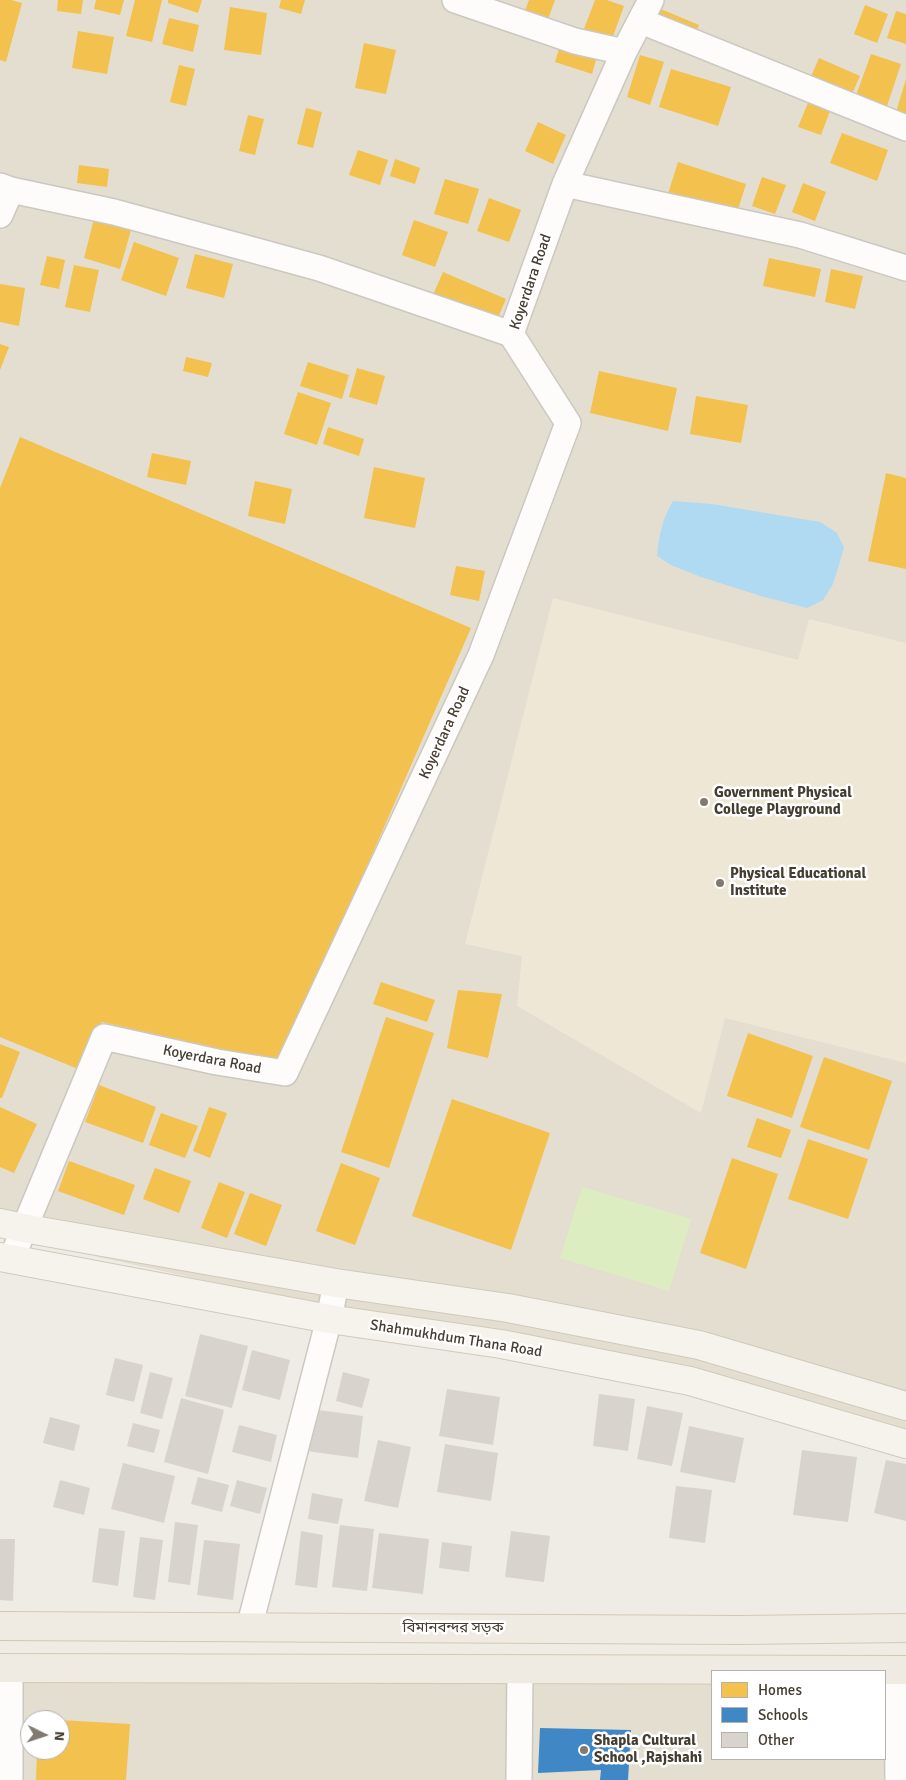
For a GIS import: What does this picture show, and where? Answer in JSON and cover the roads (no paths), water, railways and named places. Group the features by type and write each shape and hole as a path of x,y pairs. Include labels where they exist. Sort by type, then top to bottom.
{"main road":[{"path":"12,1226 336,1283 508,1308 699,1345 906,1406"},
{"name":"Shahmukhdum Thana Road","path":"5,1259 328,1319 502,1344 690,1381 906,1444"},
{"name":"বিমানবন্দর সড়ক","path":"0,1626 740,1630 906,1628"},
{"path":"5,1668 901,1670"}],"street":[{"path":"455,0 575,41 624,52"},
{"path":"646,10 906,128"},
{"name":"Koyerdara Road","path":"5,1259 12,1226 104,1037 217,1062 285,1074 481,655 568,423 512,334 565,184 624,52 646,10"},
{"path":"565,184 800,235 906,268"},
{"path":"0,215 5,188 114,212 319,268 512,334"},
{"path":"249,1628 336,1283"},
{"path":"5,1668 10,1780"},
{"path":"519,1780 520,1669"},
{"path":"898,1780 901,1670"}],"water":[{"path":"673,501 712,504 820,522 837,533 844,548 833,584 823,600 807,608 761,596 701,577 671,565 657,556 666,514"}],"place":[{"name":"Government Physical College Playground","path":"704,802"},
{"name":"Physical Educational Institute","path":"720,883"},
{"name":"Shapla Cultural School ,Rajshahi","path":"584,1750"}]}
